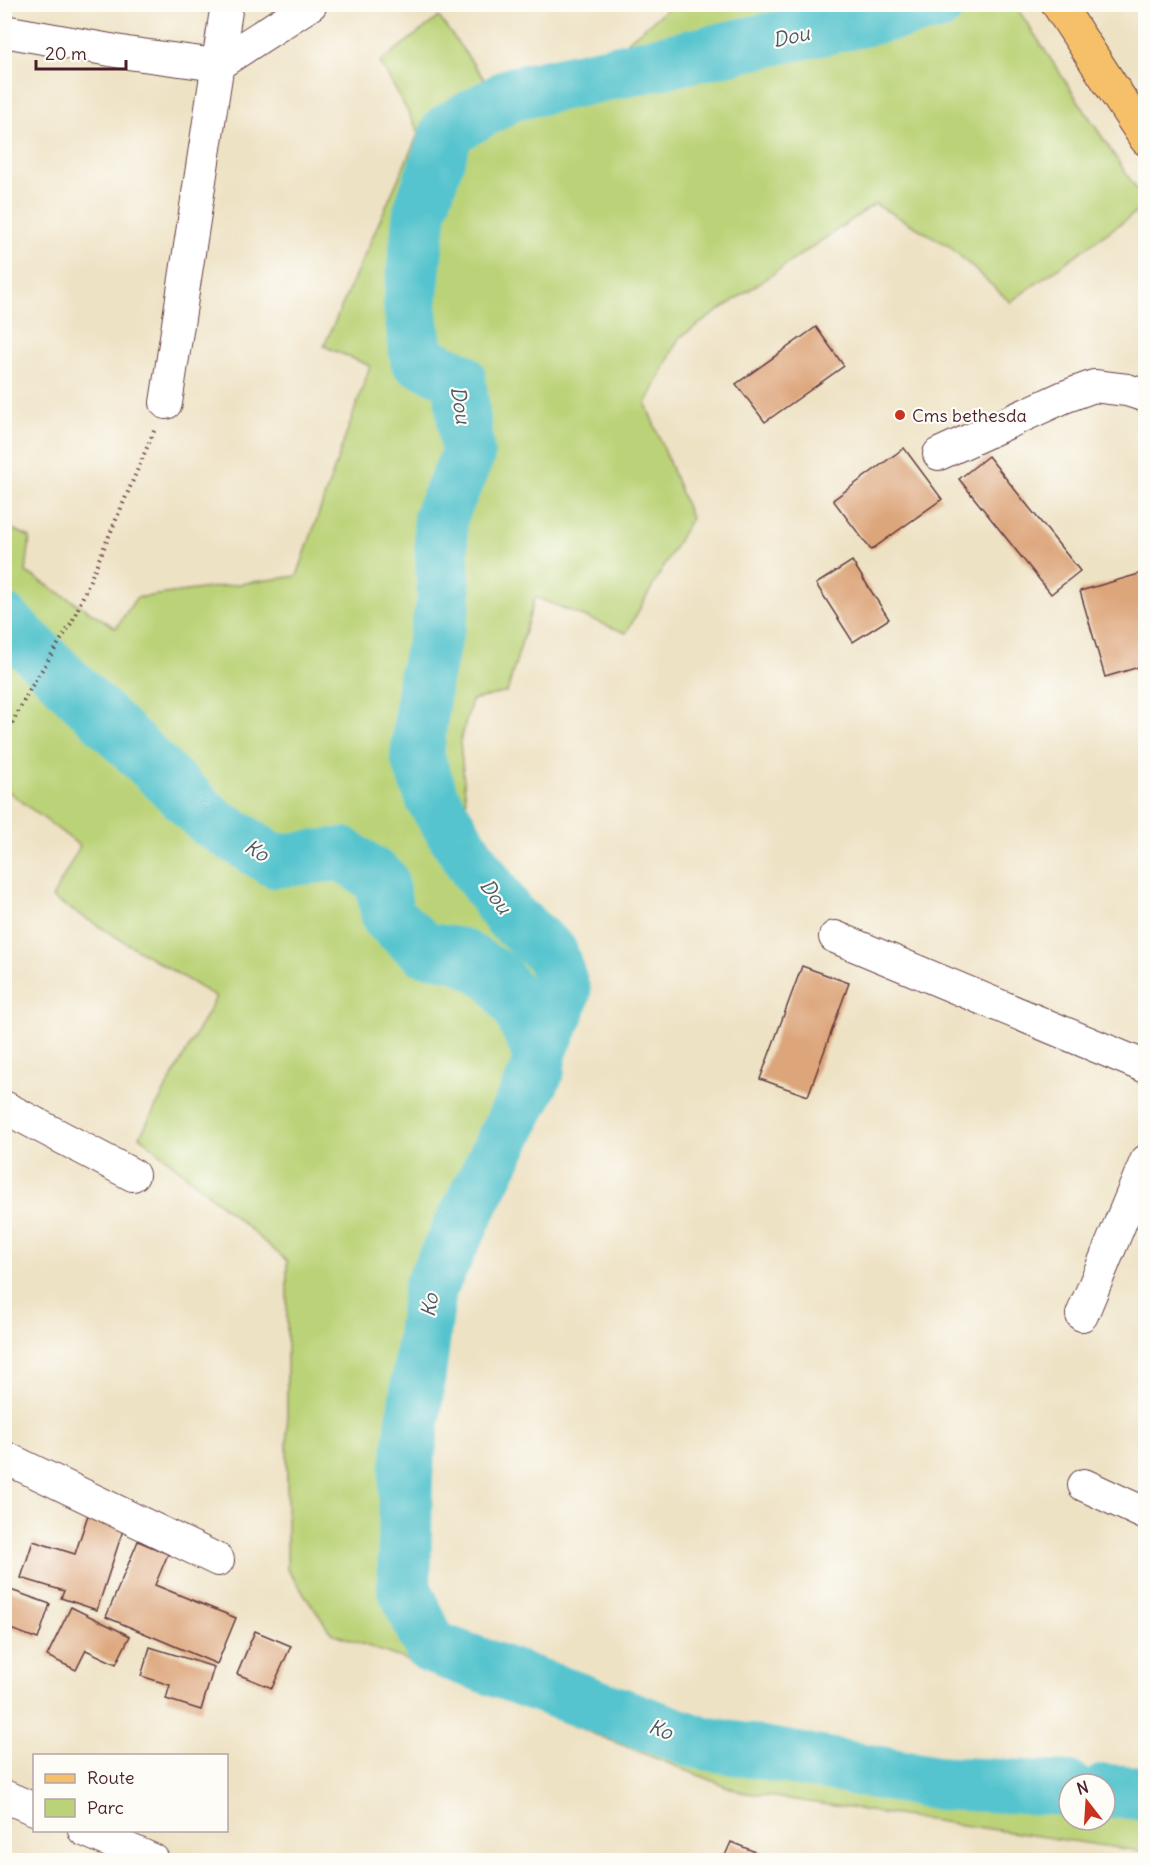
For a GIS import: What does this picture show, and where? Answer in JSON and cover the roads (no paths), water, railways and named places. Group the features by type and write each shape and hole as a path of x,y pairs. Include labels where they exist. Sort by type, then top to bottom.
{"main road":[{"path":"1058,4 1146,139"}],"street":[{"path":"166,403 227,4"},
{"path":"4,31 127,53 217,64 311,4"},
{"path":"939,454 1064,397 1094,386 1127,390 1146,396"},
{"path":"835,937 1146,1067"},
{"path":"4,1107 133,1175"},
{"path":"1083,1315 1146,1161"},
{"path":"4,1457 218,1560"},
{"path":"1084,1485 1146,1514"},
{"path":"4,1796 33,1809"},
{"path":"89,1832 153,1860"}],"waterway":[{"name":"Dou","path":"539,1053 558,1012 564,992 551,953 509,916 472,863 433,800 417,756 425,679 444,602 440,518 468,455 459,378 417,359 410,306 420,211 448,130 512,94 938,4"},
{"name":"Ko","path":"4,621 210,821 275,861 343,854 381,880 388,917 424,949 461,955 497,977 519,1008 539,1053 538,1070 430,1288 406,1475 404,1588 431,1647 698,1742 938,1783 1057,1788"},
{"name":"Ko","path":"1117,1792 1146,1793"}],"place":[{"name":"Cms bethesda","path":"900,415"}]}
